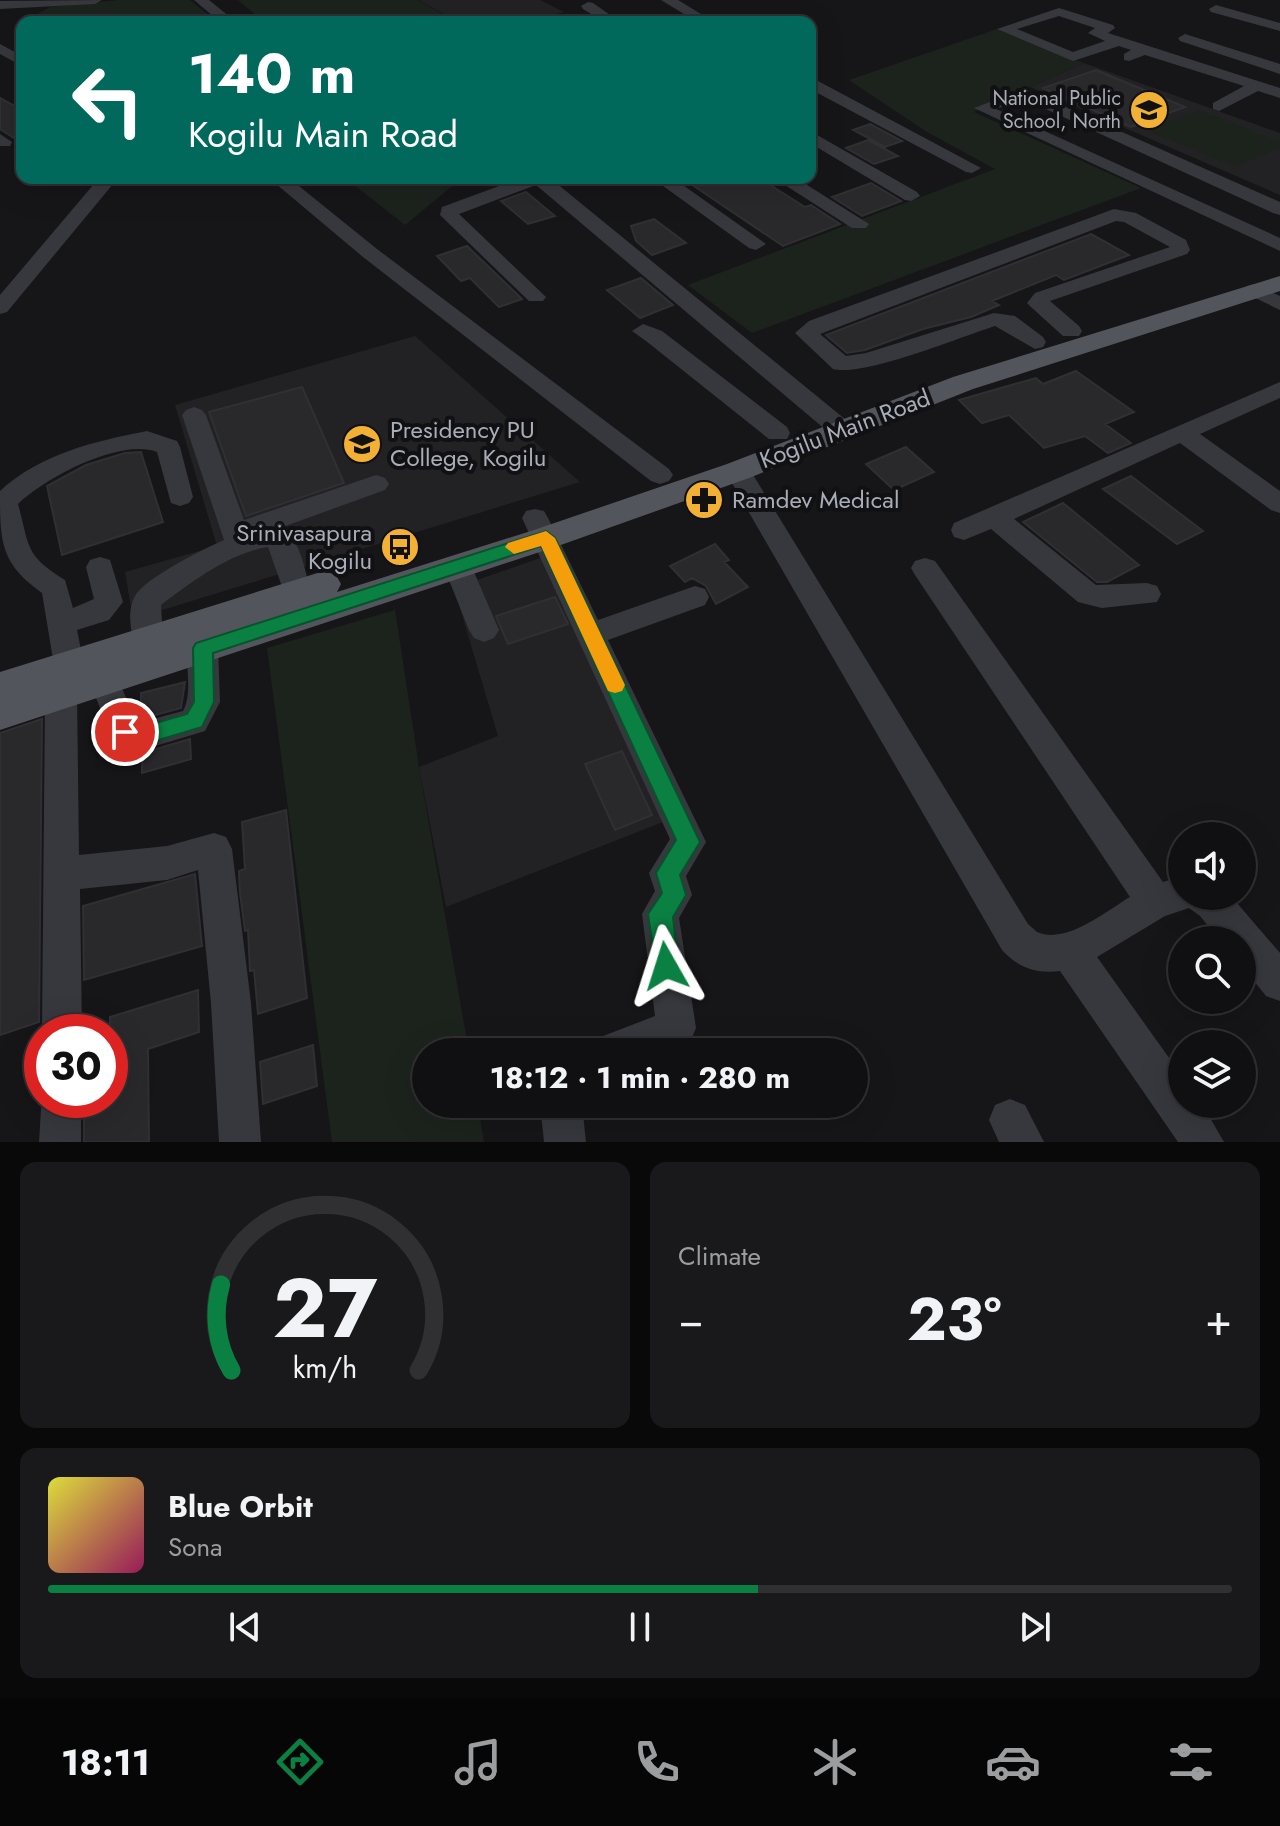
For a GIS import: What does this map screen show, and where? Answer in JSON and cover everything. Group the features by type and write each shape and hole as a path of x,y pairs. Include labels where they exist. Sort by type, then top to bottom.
{"main road":[{"name":"Kogilu Main Road","path":"0,687 65,680 104,681 457,565 660,475 778,433 834,423 1274,286"},
{"name":"Kogilu Main Road","path":"0,714 148,640 297,593 541,528 738,471 947,370 1071,331 1274,286"}],"street":[{"path":"2,6 95,0"},
{"path":"201,0 221,16"},
{"path":"668,0 696,16"},
{"path":"588,6 604,16"},
{"path":"1216,9 1280,27"},
{"path":"1120,41 1073,57 1004,29 1059,12 1108,28 1095,33 1120,41 1144,50 1202,69 1280,93"},
{"path":"1185,38 1280,69"},
{"path":"1114,64 1144,50"},
{"path":"1180,79 1202,69"},
{"path":"816,83 831,78"},
{"path":"816,86 972,168"},
{"path":"1219,106 1256,86"},
{"path":"1280,209 1025,94 982,108 1280,245"},
{"path":"816,140 911,196"},
{"path":"1108,166 1155,153"},
{"path":"0,308 104,184"},
{"path":"285,184 370,253 660,475"},
{"path":"523,184 449,211 449,215 536,297"},
{"path":"546,184 834,423"},
{"path":"670,184 756,244"},
{"path":"793,184 859,224"},
{"path":"1035,342 1007,321 994,319 870,359 841,364 806,333 831,320 1114,215 1129,217 1179,244 1180,250 1042,297 1038,303 1071,331"},
{"path":"1260,236 1280,230"},
{"path":"643,331 654,336 778,433"},
{"path":"964,530 1280,389"},
{"path":"194,415 238,539"},
{"path":"1182,433 1280,504"},
{"path":"62,1014 65,680 61,623 55,588 30,572 20,560 4,502 21,484 47,469 147,439 168,447 180,497"},
{"path":"738,471 1015,937 1027,950 1043,954 1070,952 1168,898"},
{"path":"148,640 145,611 148,599 202,562 238,539 376,484"},
{"path":"995,518 1088,594 1102,597 1147,594"},
{"path":"541,528 689,842 667,873 674,895 660,914 676,1028 649,1038"},
{"path":"238,539 275,536 283,546 297,593"},
{"path":"457,565 484,630"},
{"path":"61,623 99,612 109,602 100,567"},
{"path":"925,568 1168,896"},
{"path":"591,634 695,597"},
{"path":"104,681 125,732 142,736 194,721 204,702 203,648"},
{"path":"63,875 101,868 167,863 214,849 231,1003 240,1142"},
{"path":"1219,910 1280,982"},
{"path":"1070,952 1203,1142"},
{"path":"60,1118 60,1142"},
{"path":"562,1118 565,1142"}],"shaded area":[{"path":"119,0 190,0 210,16 34,16 50,7"},
{"path":"238,0 418,0 446,16 257,16"},
{"path":"419,0 540,0 564,12 550,16 447,16"},
{"path":"997,29 1084,63 974,112 1141,188 752,333 688,285 995,169 927,132 849,80"},
{"name":"National Public School, North","path":"1084,63 1280,133 1280,195 1030,87"},
{"path":"1200,110 1280,142 1280,148 1234,167 1147,130"},
{"path":"353,184 455,184 405,225"},
{"name":"Presidency PU College, Kogilu","path":"415,336 580,482 133,619 125,572 217,546 175,405"},
{"path":"543,557 668,820 446,907 419,767 498,736 454,588"},
{"path":"395,610 467,1038 412,1038 412,1118 480,1118 484,1142 332,1142 267,648"}],"building":[{"path":"1096,70 1185,107 1131,127 1043,88"},
{"path":"0,98 16,107 16,139 0,129"},
{"path":"870,124 902,141 885,147 853,130"},
{"path":"868,140 898,156 874,164 846,148"},
{"path":"871,183 901,201 862,216 832,197"},
{"path":"691,184 769,184 805,207 811,205 840,224 783,246"},
{"path":"526,192 555,216 528,224 501,201"},
{"path":"654,219 686,243 652,255 636,241 631,226"},
{"path":"1091,234 1129,255 1064,280 1056,275 992,301 999,305 971,317 923,329 865,350 847,353 826,335"},
{"path":"467,246 522,299 499,307 470,278 461,281 437,256"},
{"path":"641,278 673,305 640,318 607,290"},
{"path":"1076,371 1134,412 1105,424 1131,443 1108,453 1085,436 1044,448 1009,415 982,423 959,400 1036,378 1043,384"},
{"path":"302,387 344,483 246,516 209,412"},
{"path":"906,447 934,472 894,490 866,464"},
{"path":"141,452 163,522 62,555 47,486 86,465 125,453"},
{"path":"1131,476 1203,531 1177,544 1103,489"},
{"path":"1063,503 1139,565 1107,582 1097,582 1023,522"},
{"path":"715,544 729,560 724,562 748,587 716,604 706,586 692,578 685,582 670,566"},
{"path":"555,597 568,624 508,644 496,616"},
{"path":"185,682 181,708 141,719 141,693"},
{"path":"42,719 39,1014 24,1014 24,1027 0,1035 0,733"},
{"path":"190,739 191,759 142,773 142,753"},
{"path":"622,751 652,815 615,830 585,764"},
{"path":"286,810 307,998 258,1014 254,970 250,971 248,930 245,931 240,893 239,871 245,869 242,822"},
{"path":"195,874 202,946 84,980 83,906"},
{"path":"198,990 199,1032 148,1049 149,1142 84,1142 84,1118 128,1118 128,1014 120,1014"},
{"path":"313,1045 317,1086 263,1104 260,1062"}],"slow traffic":[{"path":"514,547 546,538 615,685"}],"place":[{"name":"National Public School, North","path":"1149,110"},
{"name":"Presidency PU College, Kogilu","path":"362,444"},
{"name":"Ramdev Medical","path":"704,500"},
{"name":"Srinivasapura Kogilu","path":"400,547"}],"route":[{"path":"125,732 142,736 194,721 204,702 203,648 546,538 689,842 667,873 674,895 660,914 666,966"}]}
